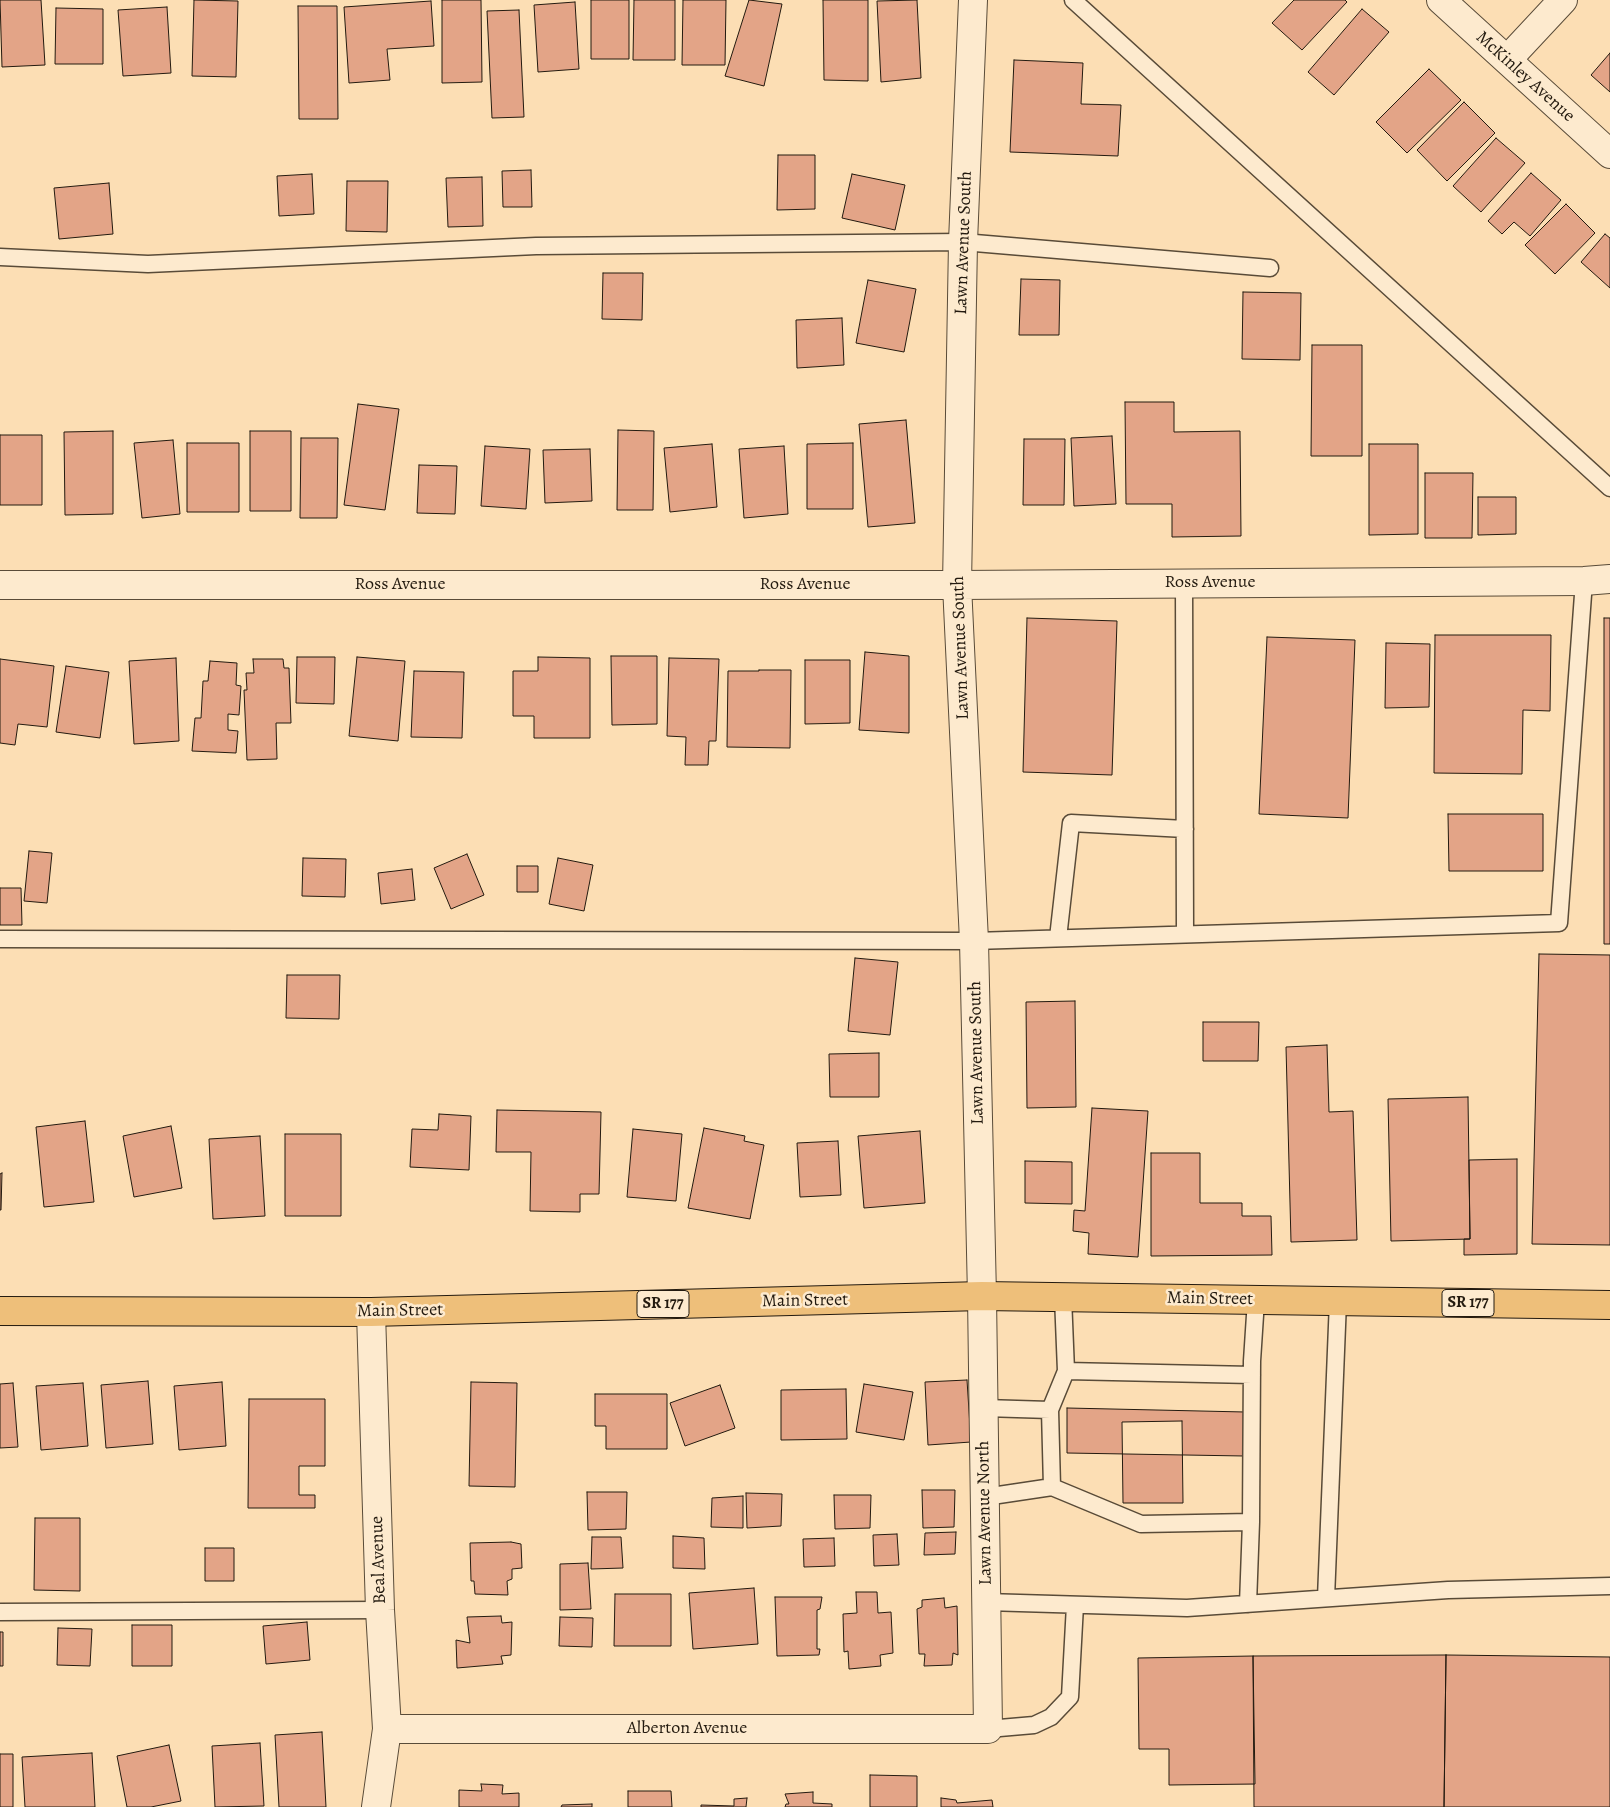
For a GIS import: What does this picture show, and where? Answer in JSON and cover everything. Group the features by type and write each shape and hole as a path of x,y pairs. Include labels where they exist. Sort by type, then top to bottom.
{"main road":[{"name":"Main Street","path":"0,1311 371,1312 982,1296 1610,1305"}],"street":[{"name":"Lawn Avenue South","path":"973,0 963,242 957,585 974,941 982,1296"},
{"name":"McKinley Avenue","path":"1441,0 1610,154"},
{"path":"1507,60 1563,0"},
{"name":"Ross Avenue","path":"0,585 957,585 1597,580"},
{"name":"Lawn Avenue North","path":"982,1296 988,1729"},
{"name":"Beal Avenue","path":"371,1312 380,1610 386,1729 376,1807"},
{"name":"Alberton Avenue","path":"386,1729 988,1729"}],"lane":[{"path":"1073,0 1610,488"},
{"path":"0,257 148,264 536,246 963,242 1270,268"},
{"path":"0,939 974,941 1559,923 1597,580"},
{"path":"1184,584 1185,934"},
{"path":"1058,938 1071,823 1185,830"},
{"path":"1052,1487 1050,1410 1066,1371 1063,1297"},
{"path":"1248,1604 1251,1522 1252,1375 1256,1300"},
{"path":"1326,1598 1338,1301"},
{"path":"1066,1371 1252,1375"},
{"path":"984,1408 1050,1410"},
{"path":"985,1497 1052,1487 1141,1524 1251,1522"},
{"path":"986,1602 1187,1608 1448,1590 1610,1586"},
{"path":"988,1729 1034,1726 1051,1717 1070,1697 1075,1605"},
{"path":"0,1612 380,1610"}],"building":[{"path":"0,0 41,0 45,65 2,67"},
{"path":"194,0 238,1 236,77 192,76"},
{"path":"442,0 481,0 482,82 442,83"},
{"path":"591,0 629,0 629,59 591,59"},
{"path":"634,0 675,0 675,60 633,60"},
{"path":"683,0 726,0 725,65 682,65"},
{"path":"749,0 782,4 764,86 725,76"},
{"path":"823,0 868,0 868,81 824,80"},
{"path":"917,0 921,78 881,82 877,1"},
{"path":"1294,0 1345,0 1347,2 1302,50 1272,23"},
{"path":"431,1 434,46 387,49 390,80 349,83 344,7"},
{"path":"575,2 579,69 538,72 534,5"},
{"path":"298,6 337,6 338,119 299,119"},
{"path":"167,7 171,73 123,76 118,10"},
{"path":"56,8 103,9 103,64 55,64"},
{"path":"1362,9 1389,32 1334,95 1308,72"},
{"path":"519,10 524,117 492,118 487,11"},
{"path":"1610,53 1610,92 1591,75"},
{"path":"1014,60 1083,63 1081,104 1121,105 1118,156 1010,152"},
{"path":"1429,69 1461,100 1407,153 1376,122"},
{"path":"1464,102 1495,133 1447,181 1417,150"},
{"path":"1496,138 1525,163 1481,212 1453,186"},
{"path":"778,155 815,155 815,209 777,210"},
{"path":"531,170 532,207 503,207 502,171"},
{"path":"1531,173 1561,200 1530,236 1514,222 1502,234 1488,221"},
{"path":"312,174 314,214 279,216 277,176"},
{"path":"852,174 905,185 895,230 842,218"},
{"path":"482,177 483,226 448,227 446,178"},
{"path":"347,181 388,181 387,232 346,231"},
{"path":"109,183 113,234 59,239 54,188"},
{"path":"1566,204 1595,233 1555,274 1525,245"},
{"path":"1605,234 1610,238 1610,288 1581,262"},
{"path":"603,273 643,273 642,320 602,319"},
{"path":"1021,279 1060,280 1059,335 1019,335"},
{"path":"868,280 916,289 904,352 856,343"},
{"path":"1243,292 1301,293 1300,360 1242,359"},
{"path":"842,318 844,365 797,368 796,320"},
{"path":"1312,345 1362,345 1362,456 1311,456"},
{"path":"1125,402 1174,402 1174,432 1240,431 1241,536 1172,537 1172,504 1126,504"},
{"path":"358,404 399,409 385,510 344,505"},
{"path":"906,420 915,523 868,527 859,424"},
{"path":"618,430 654,431 653,510 617,510"},
{"path":"113,431 113,514 65,515 64,432"},
{"path":"250,431 291,431 291,511 250,511"},
{"path":"0,435 42,435 42,505 0,505"},
{"path":"1112,436 1116,504 1074,506 1071,438"},
{"path":"301,438 338,438 337,518 300,518"},
{"path":"1024,439 1065,439 1064,505 1023,505"},
{"path":"173,440 180,514 142,518 134,443"},
{"path":"187,443 239,443 239,512 187,512"},
{"path":"853,443 853,509 807,509 807,444"},
{"path":"712,444 717,507 670,512 664,448"},
{"path":"1369,444 1418,444 1418,534 1369,535"},
{"path":"485,446 530,449 526,509 481,506"},
{"path":"784,446 788,514 744,518 739,449"},
{"path":"590,449 592,501 545,503 543,450"},
{"path":"419,465 457,466 455,514 417,513"},
{"path":"1425,473 1473,473 1472,538 1425,538"},
{"path":"1478,497 1516,497 1516,534 1478,535"},
{"path":"1027,618 1117,621 1112,775 1023,772"},
{"path":"1604,618 1610,618 1610,944 1604,944"},
{"path":"1435,635 1551,635 1550,711 1523,710 1522,774 1434,773"},
{"path":"1267,637 1355,640 1348,818 1259,814"},
{"path":"1386,643 1430,644 1429,707 1385,708"},
{"path":"865,652 909,656 909,733 859,730"},
{"path":"611,656 657,656 657,724 612,725"},
{"path":"297,657 335,657 334,704 296,703"},
{"path":"357,657 405,661 398,741 349,736"},
{"path":"538,657 590,658 590,738 534,738 534,716 513,716 513,671 538,671"},
{"path":"176,658 179,741 134,744 129,661"},
{"path":"669,658 719,659 716,741 709,741 708,765 685,765 686,737 667,736"},
{"path":"0,659 54,666 47,727 18,724 15,745 0,743"},
{"path":"253,659 283,659 284,668 289,668 291,723 276,723 277,759 247,760 244,690 247,690 246,673 254,673"},
{"path":"805,660 850,660 850,723 805,724"},
{"path":"210,661 237,663 236,685 241,686 239,715 228,714 228,730 238,731 236,753 192,751 195,718 201,718 203,681 208,681"},
{"path":"66,666 109,672 100,738 56,732"},
{"path":"791,670 790,748 727,747 728,671"},
{"path":"414,671 464,672 462,738 411,737"},
{"path":"1448,814 1543,814 1543,871 1449,871"},
{"path":"29,851 52,853 47,903 24,901"},
{"path":"467,854 484,895 451,909 434,868"},
{"path":"303,858 346,859 345,897 302,896"},
{"path":"558,858 593,865 584,911 549,904"},
{"path":"517,866 538,866 538,892 517,892"},
{"path":"412,869 415,900 381,904 378,873"},
{"path":"0,888 21,888 22,925 0,925"},
{"path":"1539,954 1610,955 1610,1245 1532,1244"},
{"path":"855,958 898,962 890,1035 848,1031"},
{"path":"287,975 340,975 339,1019 286,1018"},
{"path":"1075,1001 1076,1107 1027,1108 1026,1002"},
{"path":"1203,1022 1259,1022 1258,1061 1203,1061"},
{"path":"1327,1045 1329,1112 1353,1111 1357,1240 1291,1242 1286,1047"},
{"path":"879,1053 879,1097 830,1097 829,1054"},
{"path":"1468,1097 1470,1239 1391,1241 1388,1099"},
{"path":"1092,1108 1148,1111 1138,1257 1088,1254 1089,1233 1073,1231 1074,1210 1085,1211"},
{"path":"497,1110 601,1112 599,1194 580,1194 580,1212 530,1211 531,1152 496,1152"},
{"path":"439,1114 471,1116 469,1170 410,1167 412,1129 438,1130"},
{"path":"85,1121 94,1202 44,1207 36,1127"},
{"path":"171,1126 182,1188 134,1197 123,1136"},
{"path":"704,1128 745,1136 744,1141 764,1145 750,1219 688,1208"},
{"path":"633,1129 682,1134 676,1201 627,1197"},
{"path":"920,1131 925,1203 864,1208 858,1136"},
{"path":"285,1134 341,1134 341,1216 285,1216"},
{"path":"260,1136 265,1216 213,1219 209,1139"},
{"path":"838,1141 841,1195 800,1197 797,1143"},
{"path":"1151,1153 1200,1153 1200,1203 1242,1203 1242,1216 1271,1216 1272,1255 1151,1256"},
{"path":"1517,1159 1517,1254 1464,1255 1464,1239 1470,1239 1469,1160"},
{"path":"1025,1161 1072,1162 1072,1204 1025,1203"},
{"path":"2,1173 1,1210 0,1210 0,1174"},
{"path":"967,1380 971,1442 928,1445 925,1382"},
{"path":"148,1381 153,1444 106,1448 101,1385"},
{"path":"222,1382 226,1446 179,1450 174,1386"},
{"path":"471,1382 517,1383 515,1487 469,1486"},
{"path":"13,1383 18,1447 0,1448 0,1384"},
{"path":"83,1383 88,1446 41,1450 36,1386"},
{"path":"864,1384 913,1392 904,1440 856,1432"},
{"path":"720,1385 735,1428 685,1446 670,1403"},
{"path":"846,1389 847,1439 781,1440 781,1390"},
{"path":"595,1394 667,1394 667,1449 606,1449 606,1426 595,1426"},
{"path":"249,1399 325,1399 325,1466 299,1466 299,1495 315,1495 315,1508 248,1508"},
{"path":"1067,1408 1245,1412 1244,1456 1067,1453"},
{"path":"1182,1421 1183,1503 1123,1503 1122,1422"},
{"path":"922,1490 955,1490 954,1527 923,1528"},
{"path":"587,1492 627,1492 626,1529 588,1530"},
{"path":"746,1493 782,1494 781,1526 747,1528"},
{"path":"834,1495 871,1495 870,1528 835,1529"},
{"path":"743,1496 743,1528 711,1527 712,1498"},
{"path":"35,1518 80,1518 80,1591 34,1590"},
{"path":"956,1532 955,1554 924,1555 925,1533"},
{"path":"897,1534 899,1565 874,1566 873,1535"},
{"path":"673,1536 704,1538 705,1569 673,1568"},
{"path":"592,1537 621,1537 623,1568 591,1569"},
{"path":"834,1538 835,1566 804,1567 803,1539"},
{"path":"511,1542 521,1544 522,1568 512,1569 512,1579 507,1581 508,1595 475,1594 474,1581 471,1581 470,1543"},
{"path":"205,1548 234,1548 234,1581 205,1581"},
{"path":"588,1563 591,1609 560,1610 560,1564"},
{"path":"754,1588 758,1644 693,1649 689,1593"},
{"path":"856,1592 877,1592 878,1613 891,1612 893,1653 880,1655 881,1666 849,1669 848,1651 844,1652 843,1614 857,1613"},
{"path":"615,1594 671,1594 671,1646 614,1646"},
{"path":"775,1597 822,1597 820,1609 817,1610 817,1649 820,1649 819,1655 777,1656"},
{"path":"944,1598 945,1608 957,1606 958,1655 953,1653 952,1665 924,1666 925,1654 919,1654 917,1609 922,1607 922,1600"},
{"path":"501,1616 502,1623 512,1622 511,1655 501,1656 503,1664 457,1668 456,1640 470,1643 467,1617"},
{"path":"560,1617 593,1618 592,1647 559,1646"},
{"path":"307,1622 310,1660 266,1664 263,1626"},
{"path":"132,1625 172,1625 172,1666 132,1666"},
{"path":"58,1628 92,1629 90,1666 57,1665"},
{"path":"0,1632 3,1632 3,1666 0,1666"},
{"path":"1446,1655 1610,1657 1610,1807 1444,1807"},
{"path":"1446,1655 1444,1807 1254,1807 1253,1656"},
{"path":"1253,1656 1255,1784 1169,1785 1169,1749 1139,1749 1138,1658"},
{"path":"322,1732 326,1807 279,1807 275,1735"},
{"path":"260,1743 264,1806 215,1807 212,1746"},
{"path":"169,1745 181,1801 151,1807 127,1807 117,1756"},
{"path":"92,1753 95,1807 25,1807 22,1757"},
{"path":"0,1754 13,1754 13,1807 0,1807"},
{"path":"870,1775 917,1776 917,1807 870,1807"},
{"path":"481,1784 503,1785 502,1794 519,1793 519,1807 459,1807 459,1790 482,1791"},
{"path":"628,1791 671,1791 672,1807 628,1807"},
{"path":"813,1792 813,1803 832,1804 832,1807 785,1807 786,1804 789,1804 785,1794"},
{"path":"747,1798 746,1807 701,1807 701,1805 734,1806 734,1799"},
{"path":"941,1798 956,1800 957,1803 992,1800 993,1807 941,1807"},
{"path":"592,1804 592,1807 561,1807 562,1805"}]}
